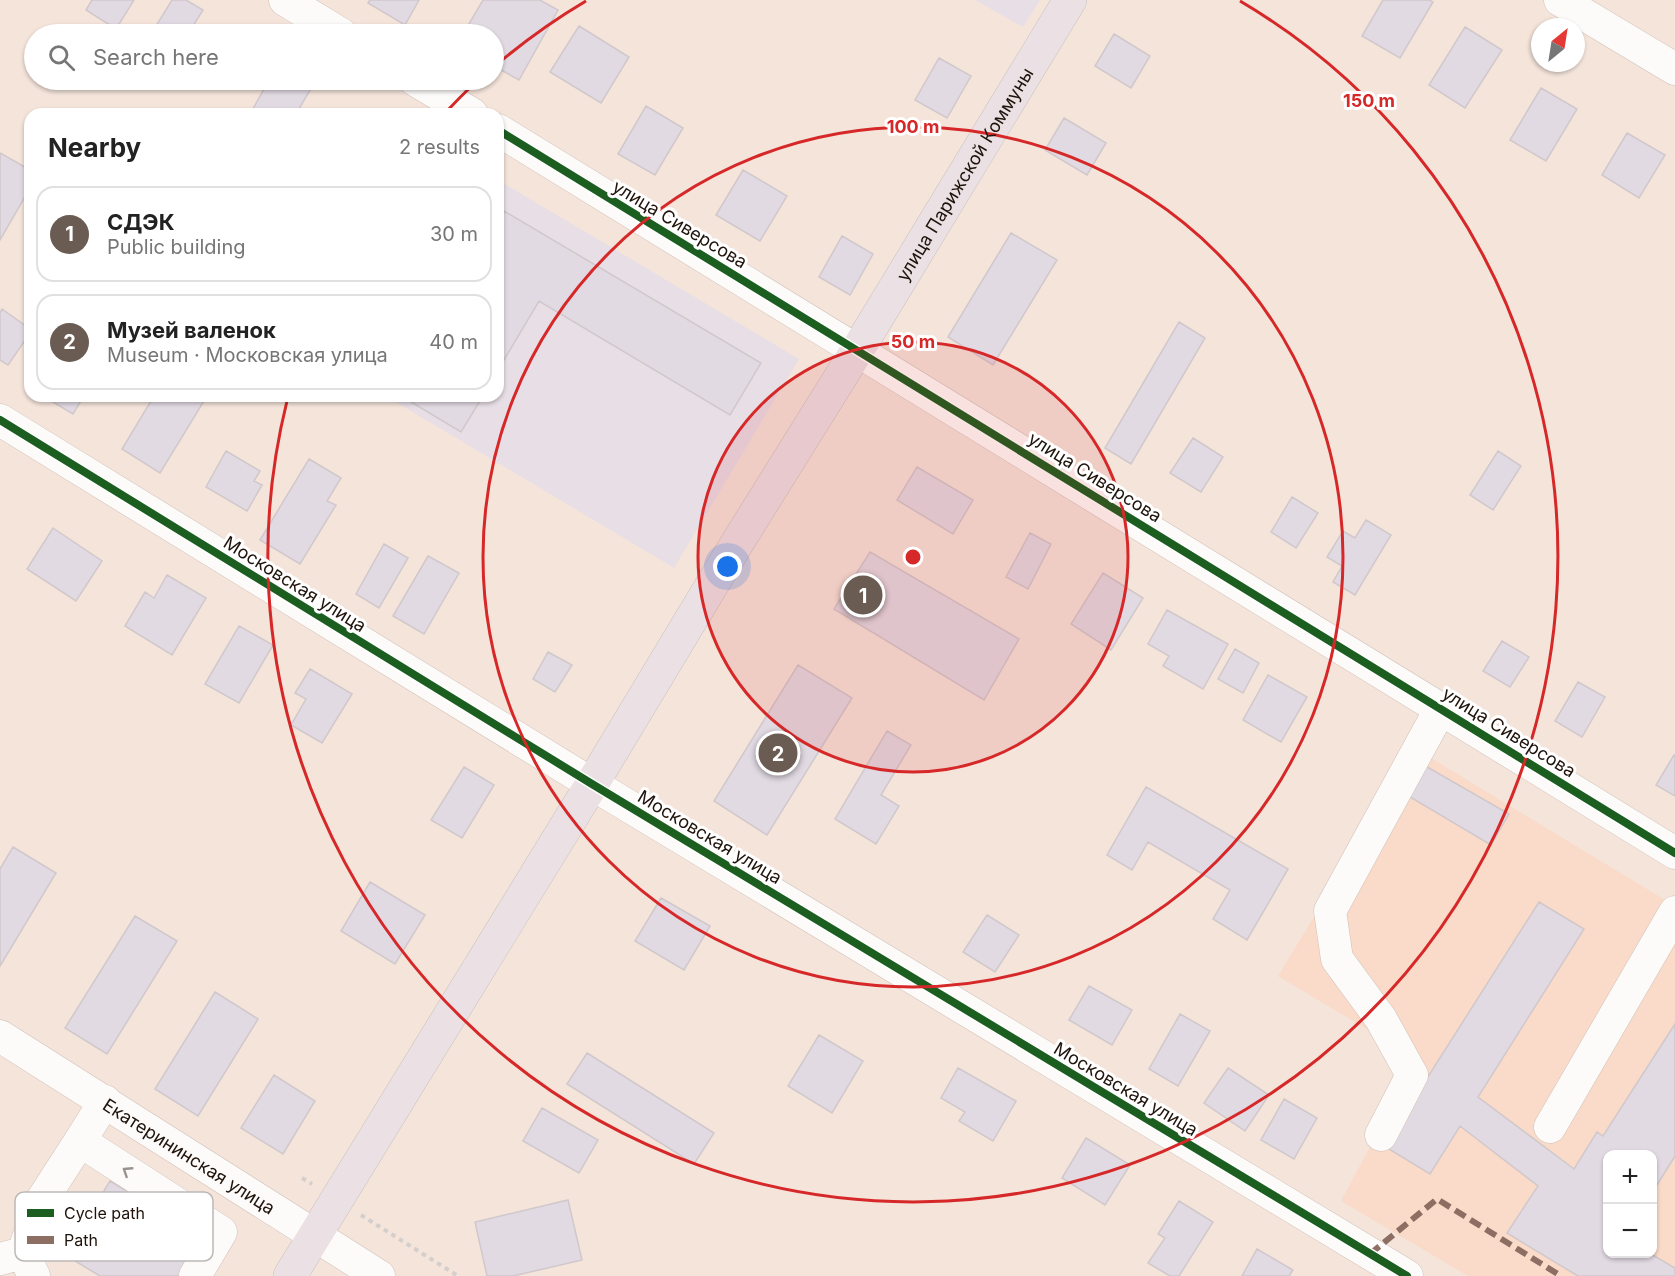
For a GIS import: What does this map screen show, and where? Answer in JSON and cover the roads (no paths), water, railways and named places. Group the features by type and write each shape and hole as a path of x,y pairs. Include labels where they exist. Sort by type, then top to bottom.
{"highway":[{"name":"улица Парижской Коммуны","path":"290,1276 1070,0"}],"street":[{"path":"285,0 325,24"},
{"path":"1560,0 1675,69"},
{"path":"432,90 462,108"},
{"name":"улица Сиверсова","path":"504,134 1675,853"},
{"name":"Московская улица","path":"0,420 592,784 1407,1276"},
{"path":"1381,1135 1412,1076 1381,1019 1337,959 1330,911 1441,708"},
{"path":"1550,1127 1675,912"},
{"name":"Екатерининская улица","path":"0,1036 379,1276"},
{"path":"47,1192 105,1101"},
{"path":"80,1141 159,1192"},
{"path":"213,1227 221,1232 213,1246"},
{"path":"195,1276 204,1261"}],"place":[{"name":"СДЭК","path":"863,595"},
{"name":"Музей валенок","path":"778,753"}]}
